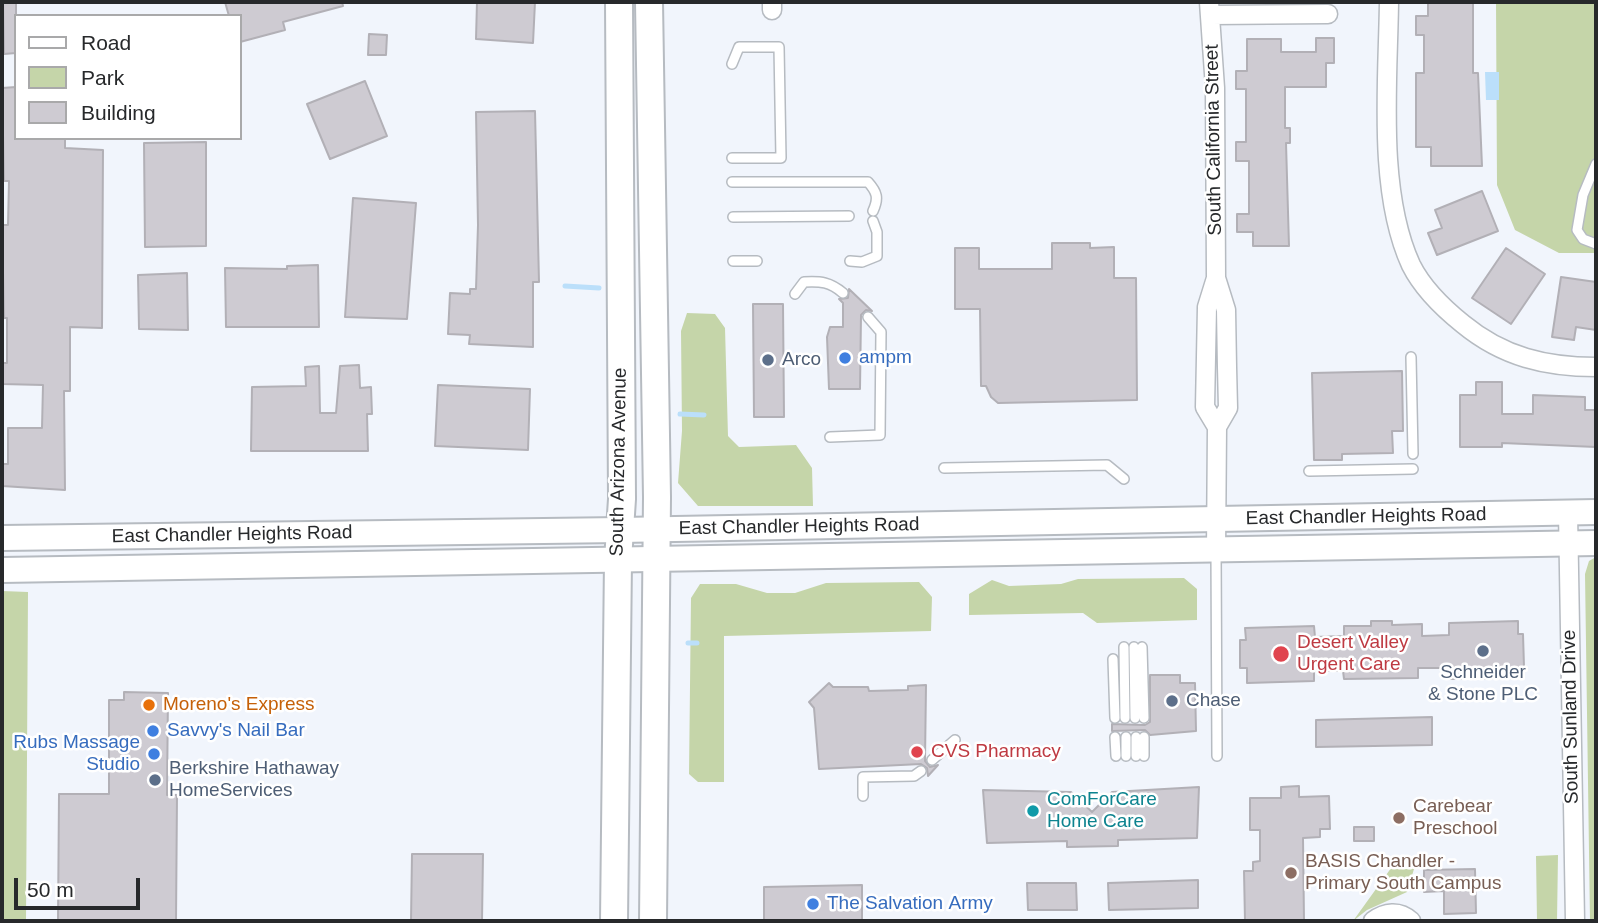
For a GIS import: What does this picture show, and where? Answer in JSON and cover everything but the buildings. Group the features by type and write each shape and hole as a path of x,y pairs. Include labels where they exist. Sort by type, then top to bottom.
{"main road":[{"name":"South Arizona Avenue","path":"614,921 618,560 621,530 619,2"},
{"name":"South Arizona Avenue","path":"649,2 657,530 653,921"},
{"path":"620,63 650,63"},
{"name":"East Chandler Heights Road","path":"2,538 657,530 1596,512"},
{"path":"1124,522 1125,552"},
{"name":"East Chandler Heights Road","path":"2,570 1596,543"}],"street":[{"path":"1389,2 1389,177 1399,234 1408,256 1439,304 1484,341 1522,359 1564,367 1596,367"},
{"path":"1210,8 1328,14"},
{"name":"South California Street","path":"1210,8 1216,278 1226,310 1228,408 1217,427 1216,551"},
{"name":"South California Street","path":"1216,278 1207,307 1205,407 1217,427"},
{"path":"1205,367 1227,367"},
{"name":"South Sunland Drive","path":"1568,512 1575,921"},
{"path":"1373,921 1389,913 1398,914 1411,921"}],"lane":[{"path":"732,64 739,47 779,47 781,158 732,158"},
{"path":"1596,164 1583,195 1577,230 1583,239 1596,244"},
{"path":"732,182 868,182 876,192 877,256 862,262 850,261"},
{"path":"733,217 849,216"},
{"path":"733,261 757,261"},
{"path":"795,294 804,282 821,281 832,284 844,293"},
{"path":"830,437 880,435 881,332 868,317"},
{"path":"1411,357 1413,454"},
{"path":"944,468 1107,466 1124,479"},
{"path":"1309,471 1413,469"},
{"path":"1216,551 1217,756"},
{"path":"1130,718 1133,647 1130,718"},
{"path":"1113,659 1130,718"},
{"path":"1131,756 1130,737 1131,756"},
{"path":"932,761 955,740"},
{"path":"863,796 863,777 914,776 921,771"}],"green space":[{"path":"1496,2 1596,2 1596,253 1559,253 1515,230 1497,185"},
{"path":"687,313 715,314 725,328 728,436 739,447 796,445 812,468 813,506 698,506 678,483 682,431 681,331"},
{"path":"1596,557 1596,921 1590,921 1585,574 1589,561"},
{"path":"1184,578 1197,589 1197,620 1097,623 1083,613 969,615 969,594 992,580 1009,586 1061,584 1078,579"},
{"path":"919,582 932,597 931,631 724,636 724,782 698,782 689,774 691,598 700,584 736,584 767,593 795,593 826,583"},
{"path":"2,591 28,592 26,921 4,921"},
{"path":"1558,855 1557,921 1537,921 1536,856"},
{"path":"1394,864 1414,869 1407,892 1367,910 1353,921"}],"water":[{"path":"1485,72 1499,72 1499,100 1486,100"}],"waterway":[{"path":"565,286 599,288"},
{"path":"680,414 704,415"},
{"path":"688,643 697,643"}],"place":[{"name":"ampm","path":"845,358"},
{"name":"Arco","path":"768,360"},
{"name":"Schneider & Stone PLC","path":"1483,651"},
{"name":"Desert Valley Urgent Care","path":"1281,654"},
{"name":"Chase","path":"1172,701"},
{"name":"Moreno's Express","path":"149,705"},
{"name":"Savvy's Nail Bar","path":"153,731"},
{"name":"CVS Pharmacy","path":"917,752"},
{"name":"Rubs Massage Studio","path":"154,754"},
{"name":"Berkshire Hathaway HomeServices","path":"155,780"},
{"name":"ComForCare Home Care","path":"1033,811"},
{"name":"Carebear Preschool","path":"1399,818"},
{"name":"BASIS Chandler - Primary South Campus","path":"1291,873"},
{"name":"The Salvation Army","path":"813,904"}]}
